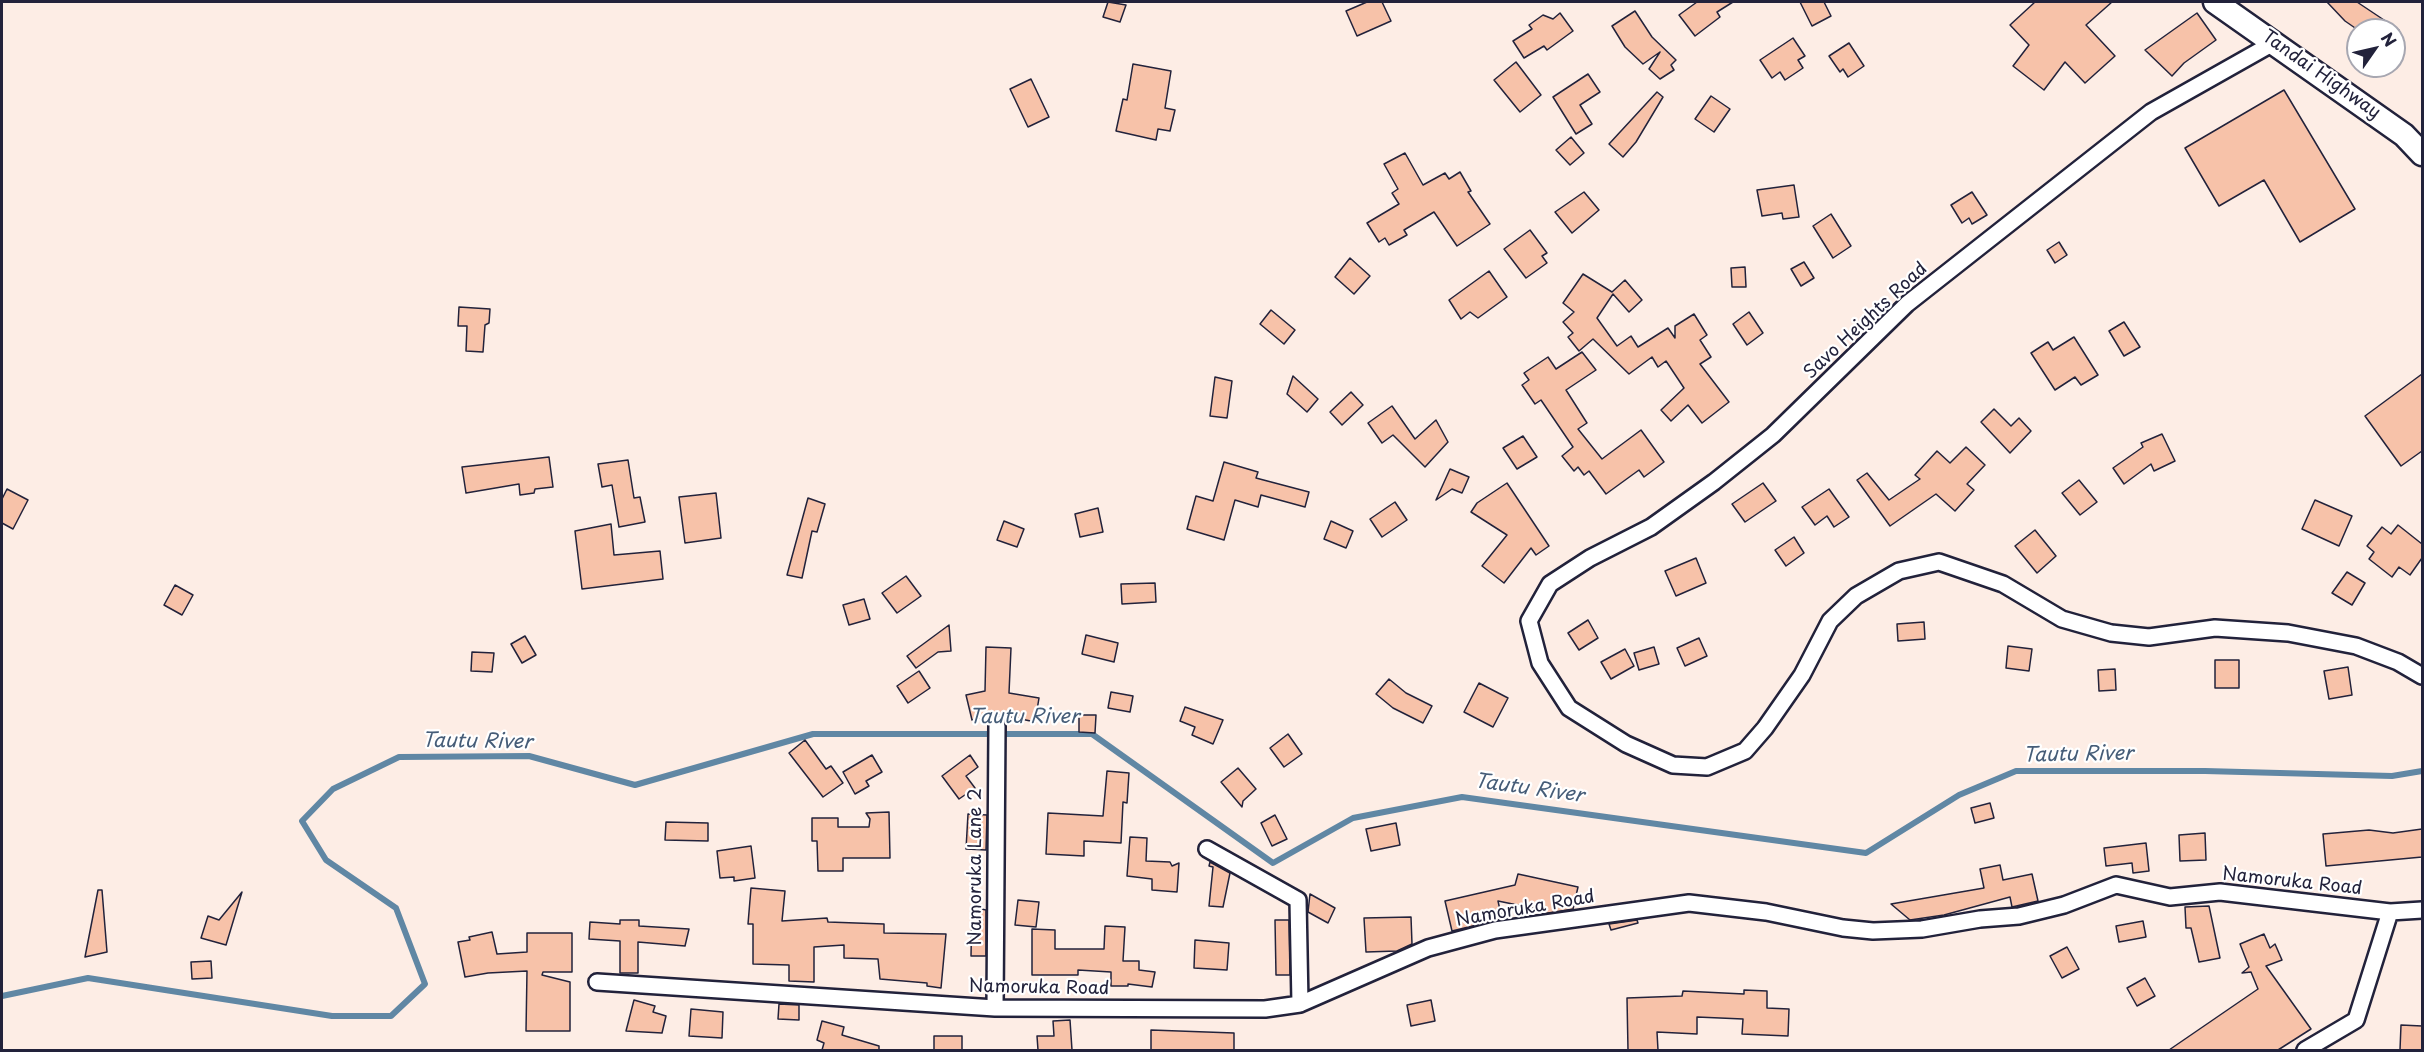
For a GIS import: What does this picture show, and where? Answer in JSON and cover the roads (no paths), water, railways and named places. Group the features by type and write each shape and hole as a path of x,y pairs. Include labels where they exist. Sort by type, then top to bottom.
{"main road":[{"name":"Tandai Highway","path":"2215,2 2404,135 2422,154"}],"street":[{"name":"Savo Heights Road","path":"2272,40 2268,46 2142,119 1907,304 1773,435 1714,482 1651,527 1590,558 1550,584 1528,621 1540,663 1569,708 1626,744 1673,765 1707,767 1745,751 1765,728 1802,675 1830,621 1856,596 1899,571 1939,562 2004,584 2062,619 2111,633 2149,637 2215,628 2288,633 2356,646 2398,662 2422,676"},
{"name":"Namoruka Lane 2","path":"995,1008 997,726"},
{"path":"1207,849 1298,900 1300,1005"},
{"name":"Namoruka Road","path":"597,982 995,1008 1265,1009 1300,1005 1428,948 1495,930 1689,903 1766,912 1843,928 1873,931 1922,929 1980,919 2019,916 2064,906 2116,885 2170,897 2220,892 2390,912 2422,910"},
{"path":"2305,1050 2323,1045 2356,1020 2390,912"}],"waterway":[{"name":"Tautu River","path":"2,996 88,978 332,1016 391,1016 425,984 396,908 326,860 302,821 333,789 399,757 529,756 635,785 813,734 1092,734 1273,863 1353,818 1462,797 1866,853 1959,795 2016,771 2205,771 2392,776 2422,771"}]}
